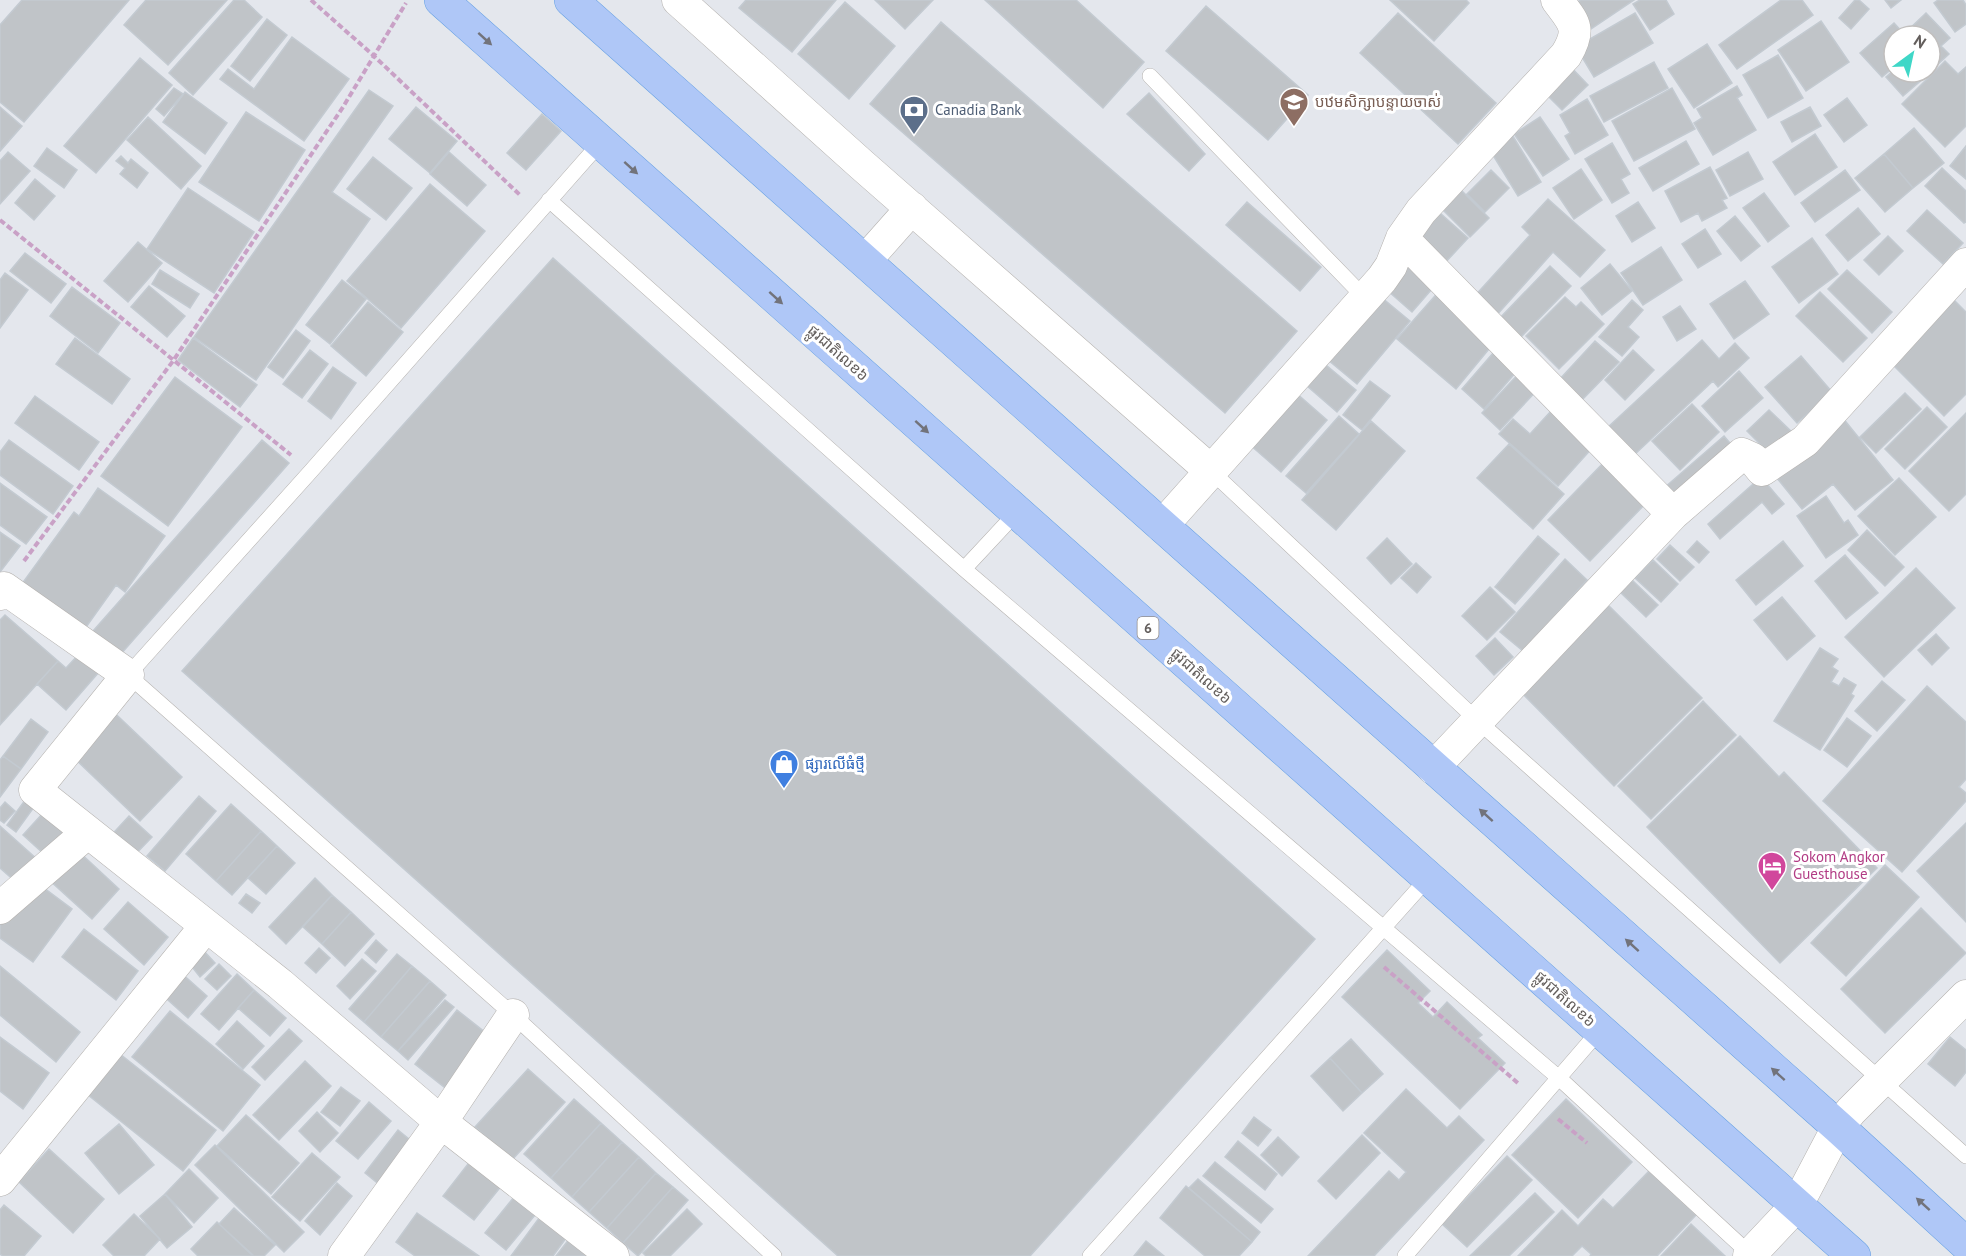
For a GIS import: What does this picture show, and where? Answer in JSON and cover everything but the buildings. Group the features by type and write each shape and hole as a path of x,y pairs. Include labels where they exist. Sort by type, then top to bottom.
{"main road":[{"name":"ផ្លូវជាតិលេខ៦","path":"441,0 1854,1256"},
{"path":"571,0 1838,1127 1966,1244"}],"street":[{"path":"678,0 1211,471"},
{"path":"1162,526 1392,266 1402,238 1420,211 1566,55 1575,40 1574,24 1557,0"},
{"path":"865,261 912,208"},
{"path":"1402,238 1673,514"},
{"path":"1433,768 1673,514 1742,454 1753,459 1762,470 1805,441 1966,264"},
{"path":"2,591 128,675 35,790 280,984 441,1122 613,1256"},
{"path":"0,908 88,832"},
{"path":"0,1180 206,926"},
{"path":"1750,1256 1797,1205 1838,1127 1966,996"},
{"path":"344,1256 441,1122 513,1015"}],"lane":[{"path":"1150,76 1365,298"},
{"path":"601,142 128,675 513,1015 774,1256"},
{"path":"544,207 1559,1078 1750,1256"},
{"path":"1211,471 1479,721 1966,1156"},
{"path":"964,569 1017,512"},
{"path":"1090,1256 1428,878"},
{"path":"1405,1256 1600,1030"}],"path":[{"path":"311,0 544,207"},
{"path":"2,591 173,361 343,107 408,0"},
{"path":"0,220 311,471"}],"place":[{"name":"បឋមសិក្សាបន្ទាយចាស់","path":"1294,128"},
{"name":"Canadia Bank","path":"914,136"},
{"name":"ផ្សារលើធំថ្មី","path":"784,790"},
{"name":"Sokom Angkor Guesthouse","path":"1772,892"}]}
